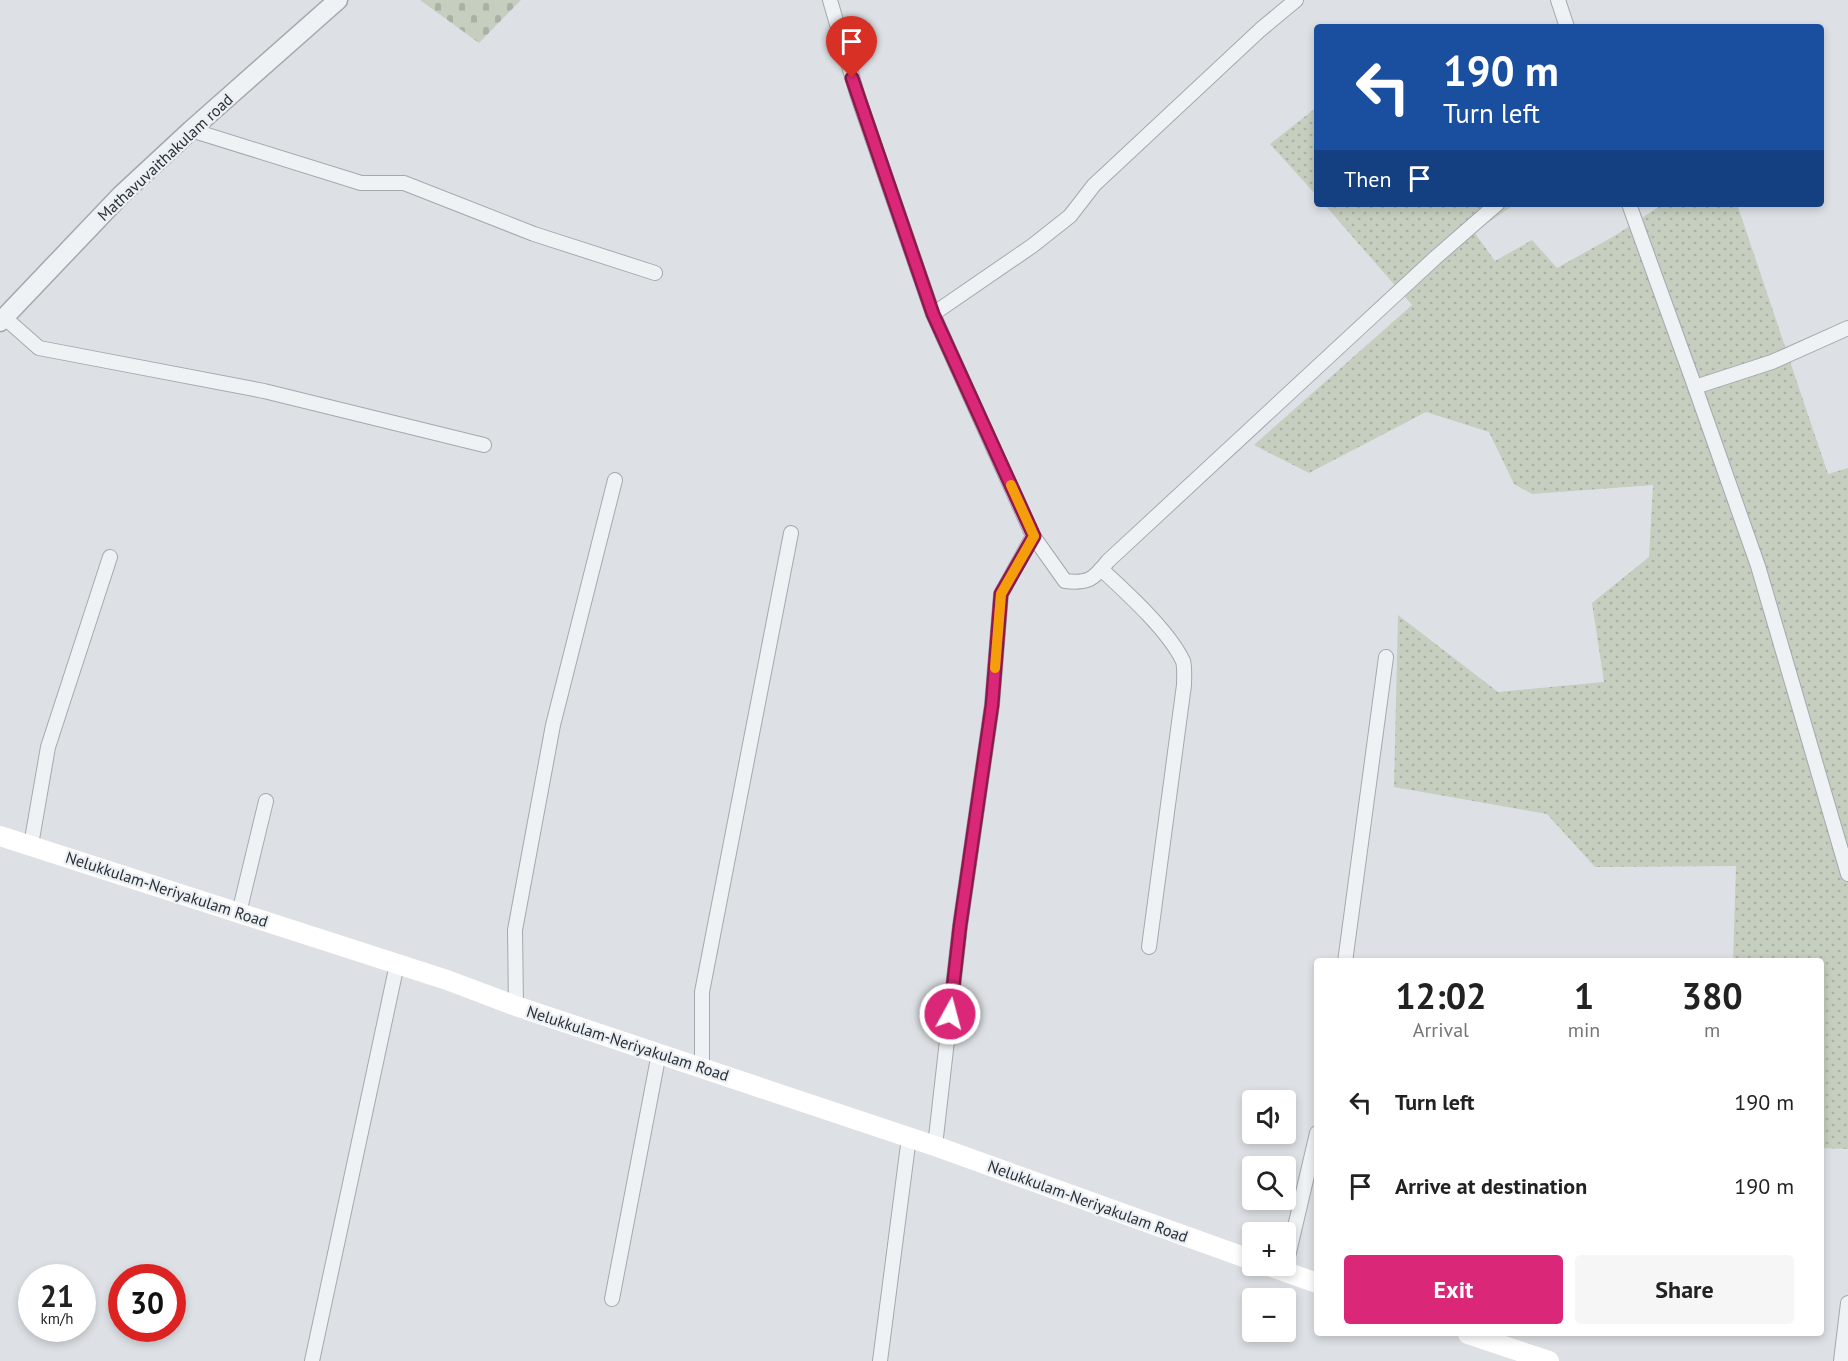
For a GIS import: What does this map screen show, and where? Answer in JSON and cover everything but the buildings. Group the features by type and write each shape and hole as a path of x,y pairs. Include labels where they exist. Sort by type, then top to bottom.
{"main road":[{"name":"Nelukkulam-Neriyakulam Road","path":"0,836 397,964 909,1137 1242,1256"},
{"path":"1296,1273 1314,1281"},
{"path":"1474,1336 1549,1361"}],"street":[{"name":"Mathavuvaithakulam road","path":"3,320 121,195 338,0"},
{"path":"830,0 858,97 933,314 1034,536 1065,581 1090,580 1418,274 1494,207"},
{"path":"933,314 1032,246 1070,216 1094,185 1260,30 1296,0"},
{"path":"1558,0 1567,24"},
{"path":"191,130 361,183 404,183 534,234 655,273"},
{"path":"1630,207 1758,566 1848,874"},
{"path":"3,320 39,348 264,392 484,445"},
{"path":"1695,387 1772,362 1848,328"},
{"path":"516,1006 515,930 553,725 615,480"},
{"path":"702,1067 702,992 791,533"},
{"path":"935,1146 960,926 992,705 1001,594 1034,536"},
{"path":"31,845 48,747 110,557"},
{"path":"1101,569 1136,600 1174,646 1184,664 1180,718 1149,947"},
{"path":"1347,958 1386,657"},
{"path":"239,913 266,801"},
{"path":"312,1361 397,964"},
{"path":"612,1299 659,1053"},
{"path":"880,1361 909,1137"},
{"path":"1293,1222 1314,1144"},
{"path":"1841,1361 1848,1303"}],"green space":[{"path":"420,0 521,0 479,43"},
{"path":"1314,109 1314,193 1270,144"},
{"path":"1327,207 1511,207 1474,232 1495,261 1532,240 1557,268 1616,235 1658,207 1738,207 1828,474 1848,468 1848,1149 1824,1148 1824,958 1733,958 1736,866 1595,867 1547,814 1394,787 1398,615 1498,692 1604,682 1592,603 1649,557 1653,485 1532,494 1514,484 1489,432 1426,412 1309,473 1254,445 1412,305"}],"slow traffic":[{"path":"995,668 1001,594 1034,536 1011,485"}],"route":[{"path":"852,78 933,314 1034,536 1001,594 992,705 960,926 950,1014"}]}
